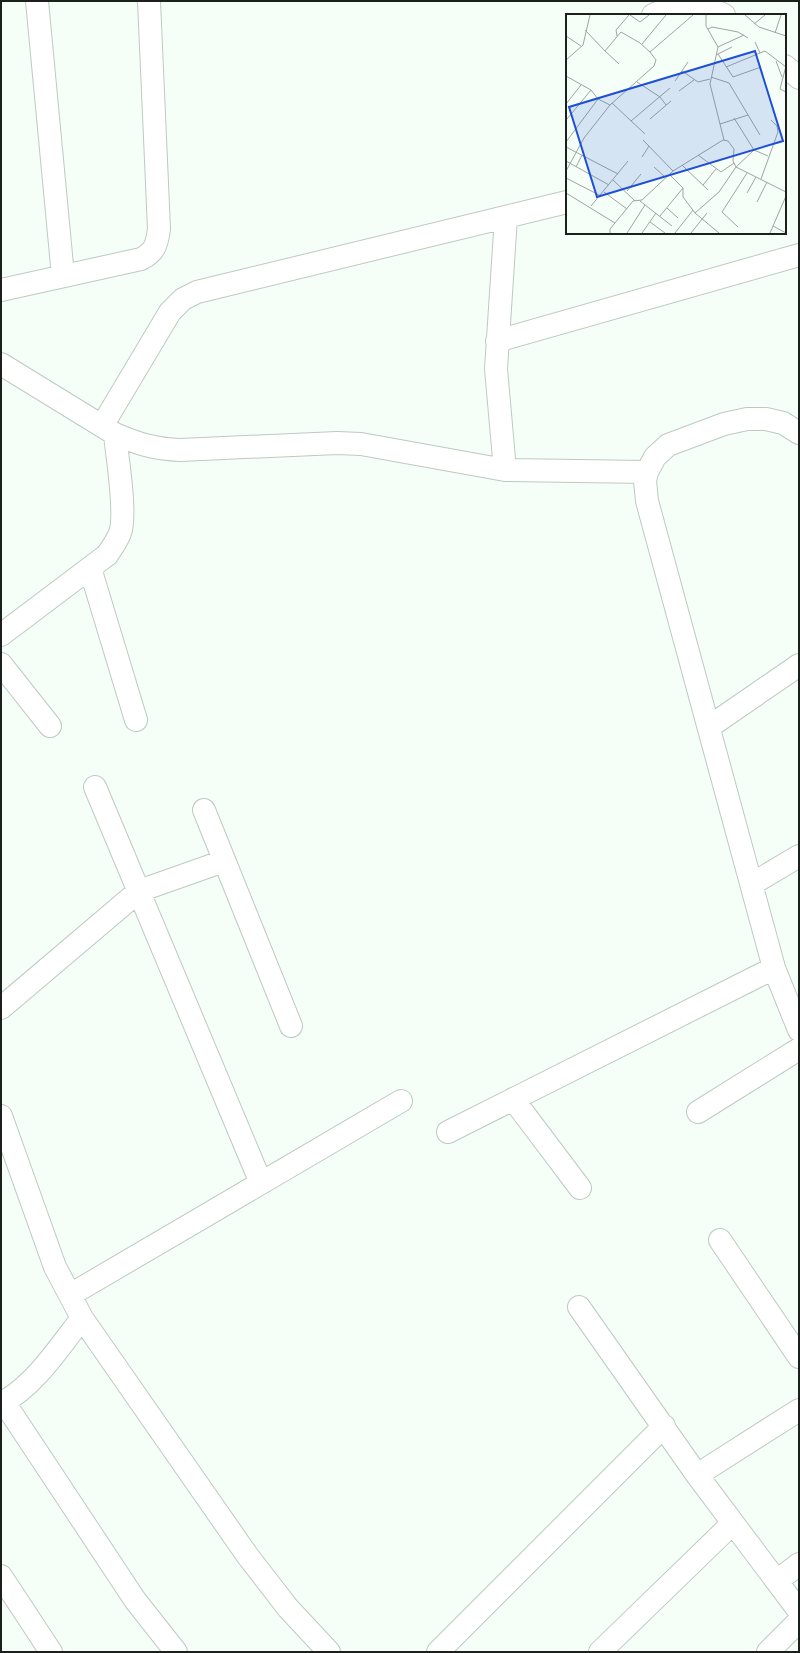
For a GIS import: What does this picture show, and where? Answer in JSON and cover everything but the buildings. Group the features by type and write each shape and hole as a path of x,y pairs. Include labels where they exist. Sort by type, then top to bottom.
{"street":[{"path":"37,1 63,276"},
{"path":"1,290 141,259 150,254 157,245 159,229 150,1"},
{"path":"655,14 669,7 692,4 705,7 722,14"},
{"path":"786,67 799,78"},
{"path":"1,635 107,555 114,546 120,532 123,516 109,430 170,312 183,299 197,292 566,202"},
{"path":"505,470 497,392 497,342 506,216"},
{"path":"497,342 799,256"},
{"path":"1,364 109,430 134,443 155,449 180,450 312,443 361,444 505,470 647,472"},
{"path":"796,1016 774,968 646,501 645,481 647,472 655,458 668,445 724,424 747,419 766,419 783,423 799,432"},
{"path":"90,568 136,720"},
{"path":"1,664 50,726"},
{"path":"709,727 799,665"},
{"path":"95,787 261,1183"},
{"path":"204,810 290,1026"},
{"path":"752,884 799,856"},
{"path":"1,1008 138,891 224,861"},
{"path":"448,1132 774,968"},
{"path":"698,1112 799,1049"},
{"path":"513,1099 580,1188"},
{"path":"70,1296 402,1101"},
{"path":"1,1116 52,1260 82,1318 247,1555 288,1608 330,1652"},
{"path":"720,1240 799,1357"},
{"path":"579,1307 697,1475 799,1611"},
{"path":"82,1318 41,1370 2,1402 135,1600 176,1652"},
{"path":"697,1475 799,1410"},
{"path":"438,1652 664,1426"},
{"path":"600,1652 733,1523"},
{"path":"776,1581 799,1564"},
{"path":"1,1576 51,1652"},
{"path":"768,1652 799,1621"}]}
